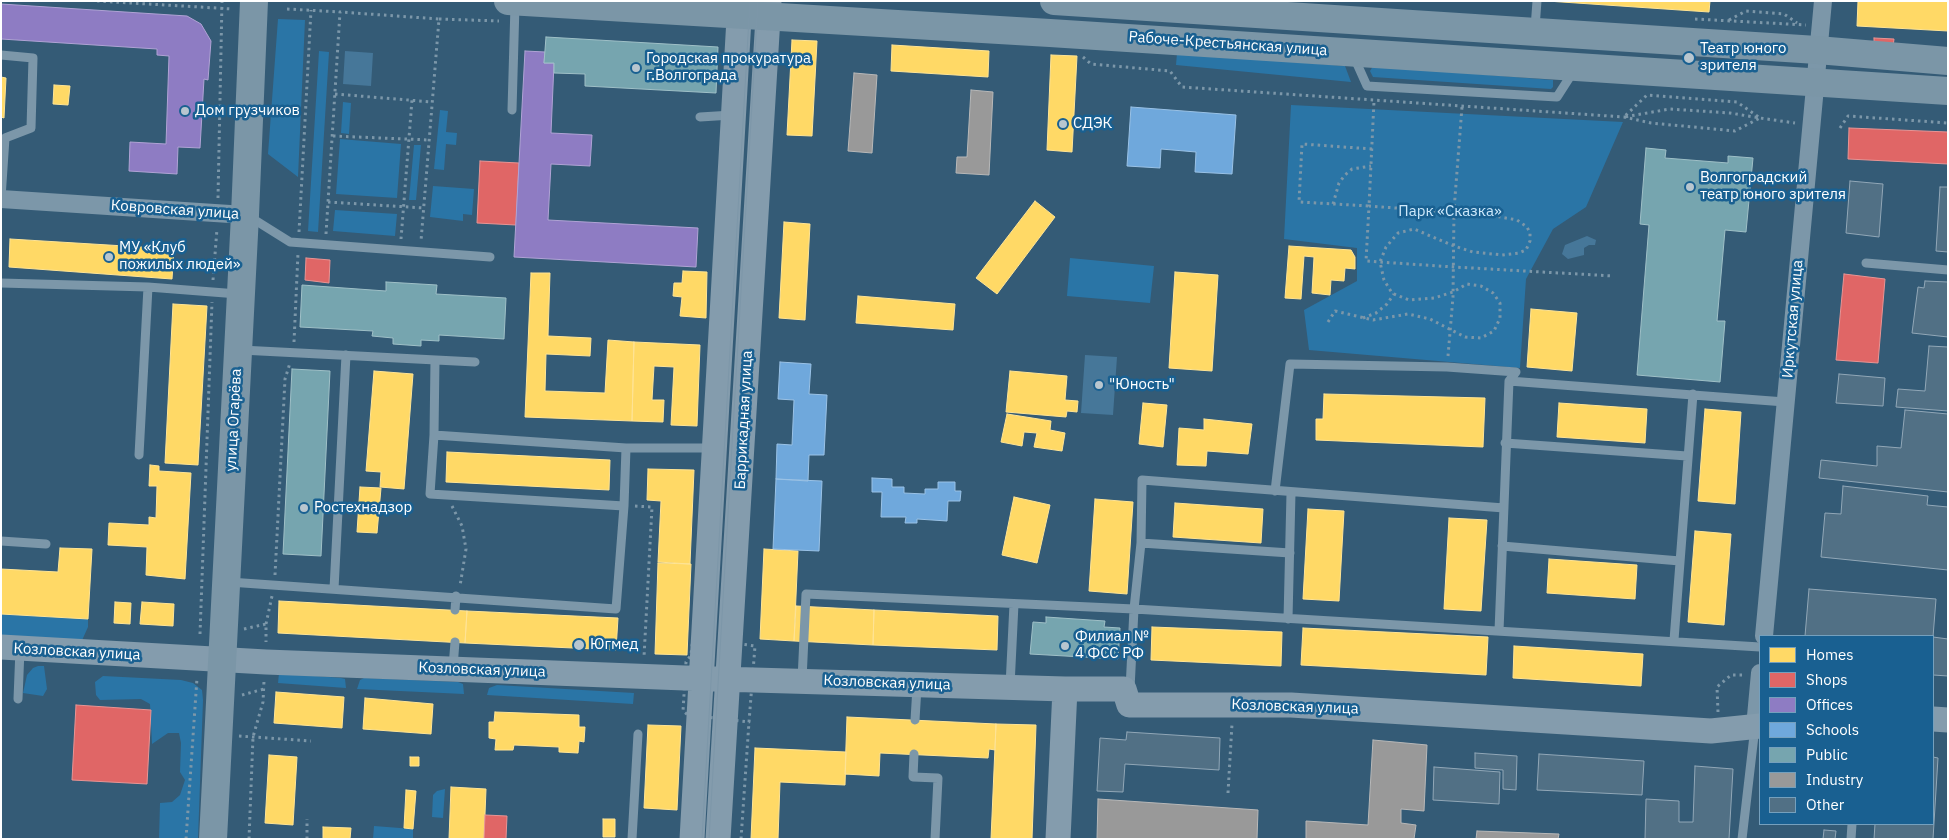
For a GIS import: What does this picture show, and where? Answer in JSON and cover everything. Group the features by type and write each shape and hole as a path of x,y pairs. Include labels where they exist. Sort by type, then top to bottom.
{"main road":[{"name":"Рабоче-Крестьянская улица","path":"508,1 769,9 1352,52 1948,91"},
{"path":"1054,1 1294,12 1948,61"},
{"name":"улица Огарёва","path":"213,839 245,215 245,5"}],"street":[{"name":"Иркутская улица","path":"1764,635 1823,1"},
{"name":"Баррикадная улица","path":"692,839 740,8"},
{"name":"Баррикадная улица","path":"718,839 769,9"},
{"name":"Ковровская улица","path":"1,198 245,215"},
{"name":"Козловская улица","path":"11,648 222,660 453,669 729,679 1124,689 1129,704 1292,705 1719,730 1758,727"},
{"path":"1058,839 1065,688"},
{"path":"1758,727 1759,700"},
{"path":"1934,719 1948,720"}],"lane":[{"path":"1535,31 1538,1"},
{"path":"512,110 515,2"},
{"name":"Ковровская улица","path":"1,55 33,58 31,128 5,138 1,198"},
{"path":"700,117 734,115"},
{"name":"Ковровская улица","path":"245,215 290,242 490,257"},
{"path":"1866,263 1948,270"},
{"path":"1,282 148,287 241,294"},
{"path":"139,454 148,287"},
{"path":"238,350 475,362"},
{"path":"334,589 346,355"},
{"path":"436,360 430,494 624,506"},
{"path":"1275,491 1290,364 1447,367 1516,372 1509,381 1505,443 1499,631"},
{"path":"1509,381 1785,402"},
{"path":"1674,640 1693,394"},
{"path":"434,435 626,448 714,448"},
{"path":"1505,443 1687,456"},
{"path":"226,582 456,596 616,609 624,506 626,448"},
{"path":"1129,704 1134,609 1141,543 1142,480 1504,508"},
{"path":"1288,618 1291,493"},
{"path":"1,541 46,544"},
{"path":"1141,543 1290,552"},
{"path":"1502,546 1680,561"},
{"path":"802,680 806,594 1134,609 1674,640 1759,647"},
{"path":"455,610 456,596"},
{"path":"1010,686 1014,604"},
{"path":"453,669 455,642"},
{"path":"11,648 18,699"},
{"path":"915,720 917,684"},
{"path":"1742,839 1758,727"},
{"path":"632,839 638,734"},
{"path":"914,754 913,777 938,778 935,839"},
{"path":"1851,839 1852,825"}],"path":[{"path":"97,1 222,8 245,5"},
{"path":"200,634 212,292 218,213 222,1"},
{"path":"287,9 439,19 420,252"},
{"path":"266,624 274,585 286,379 293,352 311,10"},
{"path":"326,244 340,12"},
{"path":"1729,21 1746,12 1784,14 1799,24"},
{"path":"1091,64 1170,71 1182,87 1624,118 1651,123 1735,131 1760,118"},
{"path":"335,94 432,102"},
{"path":"1624,118 1647,95 1737,102 1760,118"},
{"path":"400,250 412,100"},
{"path":"1374,101 1366,262 1613,276"},
{"path":"1447,367 1453,292 1454,213 1462,107"},
{"path":"1624,118 1670,109 1730,113 1798,124"},
{"path":"1840,128 1848,116 1948,123"},
{"path":"332,136 429,140"},
{"path":"1328,322 1335,311 1372,320 1408,314 1430,319 1465,337 1481,338 1494,331 1500,318 1500,303 1493,293 1481,286 1466,284 1453,292 1434,298 1409,300 1394,294 1384,280 1380,262 1386,247 1398,233 1414,229 1473,252 1502,255 1526,250 1530,241 1530,233 1527,227 1517,220 1489,215 1299,202 1302,144 1372,149"},
{"path":"1333,204 1339,183 1345,175 1352,170 1371,166"},
{"path":"328,202 424,208"},
{"path":"1363,318 1376,313 1387,304 1394,294"},
{"path":"447,495 462,526 466,549 462,578 456,596"},
{"path":"624,506 652,507 644,660"},
{"path":"249,839 253,737 263,702 266,662"},
{"path":"1719,730 1718,687 1732,675 1759,673"},
{"path":"186,839 196,681"},
{"path":"741,839 749,722"},
{"path":"218,734 311,741"},
{"path":"307,819 307,839"}],"green space":[{"path":"278,19 305,20 298,177 268,154"},
{"path":"319,51 329,52 318,232 308,231"},
{"path":"1177,53 1345,66 1351,82 1176,65"},
{"path":"1373,66 1553,80 1553,87 1551,89 1373,77 1370,71"},
{"path":"343,102 351,103 349,134 341,133"},
{"name":"Парк «Сказка»","path":"1291,105 1623,122 1586,207 1553,229 1526,279 1520,368 1309,350 1304,310 1357,281 1357,248 1284,239"},
{"path":"440,110 448,111 446,132 457,133 456,145 446,144 444,170 434,169"},
{"path":"340,139 401,144 397,198 336,194"},
{"path":"414,145 421,145 416,200 409,200"},
{"path":"433,186 474,189 472,215 463,214 463,221 430,217"},
{"path":"335,210 397,214 395,236 333,231"},
{"path":"1070,258 1154,266 1150,303 1067,296"},
{"path":"1,614 88,619 88,627 79,647 1,643"},
{"path":"44,666 47,689 43,696 23,693 27,675 33,668"},
{"path":"279,673 341,678 345,679 346,688 278,683"},
{"path":"103,676 181,680 193,683 202,690 198,839 159,839 160,803 172,802 180,795 185,780 180,772 181,743 179,733 168,733 152,744 150,704 141,699 100,700 96,695 95,682"},
{"path":"364,678 458,682 463,684 464,694 357,689 360,680"},
{"path":"497,685 634,693 633,704 487,695 489,688"},
{"path":"445,789 443,818 432,817 433,795 437,791"},
{"path":"374,826 413,829 413,839 373,839"}],"shaded area":[{"path":"345,51 373,53 371,86 343,84"},
{"path":"1587,236 1596,240 1595,245 1589,245 1584,248 1584,255 1568,259 1562,254 1565,245"},
{"path":"1085,355 1117,357 1113,415 1081,413"}],"building: Homes":[{"path":"1547,1 1710,1 1709,12"},
{"path":"1858,1 1948,1 1948,31 1857,26"},
{"path":"792,40 817,41 812,136 787,135"},
{"path":"892,45 989,51 988,77 891,71"},
{"path":"1051,55 1077,56 1072,152 1047,150"},
{"path":"1,77 6,78 4,118 1,117"},
{"path":"54,85 70,86 68,105 53,104"},
{"path":"1035,201 1055,217 997,294 976,278"},
{"path":"784,222 810,224 805,320 779,318"},
{"path":"10,239 174,249 172,279 9,267"},
{"path":"1289,246 1351,250 1355,257 1355,269 1345,268 1344,281 1331,280 1330,295 1312,293 1314,257 1304,256 1301,299 1285,298"},
{"path":"683,271 707,272 706,318 680,316 682,297 673,296 674,283 682,283"},
{"path":"1175,272 1218,275 1212,371 1169,368"},
{"path":"531,273 550,273 548,336 591,338 590,356 546,354 545,391 605,393 608,340 634,342 632,421 525,417"},
{"path":"858,296 955,304 953,330 856,323"},
{"path":"173,304 207,306 198,465 165,463"},
{"path":"1531,309 1577,313 1572,371 1527,367"},
{"path":"634,342 700,345 697,426 671,425 674,367 654,366 652,400 664,400 663,422 632,421"},
{"path":"374,371 413,374 404,489 380,487 381,472 366,471"},
{"path":"1010,371 1067,376 1065,400 1078,401 1077,412 1067,411 1066,417 1006,412"},
{"path":"1324,394 1485,398 1483,447 1316,440 1316,419 1323,419"},
{"path":"1143,403 1167,405 1163,447 1139,444"},
{"path":"1559,403 1647,409 1645,443 1557,437"},
{"path":"1705,409 1741,412 1735,504 1698,501"},
{"path":"1007,414 1051,421 1050,430 1065,433 1062,451 1034,447 1037,433 1024,432 1022,446 1001,442"},
{"path":"1204,419 1252,424 1248,454 1207,451 1206,466 1177,465 1179,428 1204,430"},
{"path":"447,452 610,460 609,490 446,482"},
{"path":"150,465 159,466 159,471 191,473 185,579 146,575 147,547 108,545 109,523 149,525 149,517 156,518 157,486 149,486"},
{"path":"648,469 694,470 690,564 658,562 661,501 647,500"},
{"path":"360,487 381,488 377,533 357,532"},
{"path":"1014,497 1050,505 1037,563 1002,555"},
{"path":"1095,499 1133,502 1127,594 1089,591"},
{"path":"1175,503 1263,509 1261,543 1173,537"},
{"path":"1308,509 1344,511 1339,601 1303,599"},
{"path":"1449,518 1487,520 1481,611 1444,609"},
{"path":"1695,531 1731,534 1724,625 1688,622"},
{"path":"60,548 92,549 88,619 1,614 1,569 58,572"},
{"path":"764,549 798,551 794,641 760,639"},
{"path":"1549,559 1637,565 1635,599 1547,593"},
{"path":"658,563 691,564 687,655 655,654"},
{"path":"279,601 467,611 465,643 278,633"},
{"path":"115,602 131,603 130,624 114,623"},
{"path":"142,602 174,604 173,626 140,624"},
{"path":"796,606 874,610 873,645 794,641"},
{"path":"874,610 998,616 997,650 873,645"},
{"path":"467,611 618,618 616,650 465,643"},
{"path":"1152,627 1282,632 1281,666 1151,660"},
{"path":"1303,628 1488,637 1486,675 1301,665"},
{"path":"1514,646 1643,654 1641,686 1513,678"},
{"path":"276,692 344,697 342,728 274,723"},
{"path":"365,698 433,704 431,734 363,729"},
{"path":"495,712 579,715 579,727 585,727 584,742 579,741 578,753 559,752 559,747 514,745 513,750 495,750 496,739 489,738 489,722 494,722"},
{"path":"847,717 996,724 995,750 989,749 988,758 880,753 879,776 845,774"},
{"path":"996,724 1036,725 1032,839 991,839"},
{"path":"648,725 681,726 677,810 644,808"},
{"path":"755,748 846,752 845,785 780,782 778,839 751,839"},
{"path":"269,755 297,757 293,825 265,823"},
{"path":"410,757 419,757 419,766 410,766"},
{"path":"451,787 486,789 484,839 449,839"},
{"path":"406,790 416,791 413,829 404,828"},
{"path":"603,819 615,819 615,837 603,837"},
{"path":"323,827 351,828 350,839 323,839"}],"building: Shops":[{"path":"1874,38 1894,39 1893,47 1874,46"},
{"path":"1849,128 1948,132 1948,164 1848,159"},
{"path":"480,161 519,163 516,225 477,223"},
{"path":"306,258 330,260 329,283 305,280"},
{"path":"1844,274 1885,279 1878,363 1836,360"},
{"path":"76,705 151,710 147,784 72,780"},
{"path":"485,815 507,816 506,839 484,839"}],"building: Offices":[{"name":"Дом грузчиков","path":"1,4 187,16 201,24 211,41 208,80 204,79 200,148 178,147 177,174 129,171 130,142 166,144 169,56 157,55 157,49 1,39"},
{"path":"525,51 545,52 544,63 554,63 551,133 592,135 590,166 551,164 548,220 698,228 696,267 514,257"}],"building: Schools":[{"path":"1131,107 1236,115 1232,174 1195,172 1196,152 1161,149 1160,168 1127,166"},
{"path":"780,362 811,364 809,394 827,395 824,455 809,455 808,481 776,479 777,444 792,445 794,400 778,399"},
{"path":"872,478 892,479 892,487 904,487 904,493 925,494 925,489 938,489 938,482 955,482 955,491 961,491 960,501 948,501 947,521 917,519 917,523 905,523 906,517 881,517 882,492 872,492"},
{"path":"776,479 822,481 819,551 773,549"}],"building: Public":[{"name":"Городская прокуратура г.Волгограда","path":"546,37 718,47 716,93 585,86 585,74 554,73 554,63 544,63"},
{"path":"1646,148 1666,150 1665,158 1728,163 1728,156 1753,158 1746,232 1725,230 1717,321 1725,321 1720,382 1637,375 1649,225 1640,224"},
{"path":"386,282 437,285 436,294 506,298 504,339 439,335 439,341 421,340 421,346 393,344 393,338 372,336 373,331 300,327 302,285 386,291"},
{"name":"Ростехнадзор","path":"292,369 330,371 321,556 283,554"},
{"path":"1046,617 1105,621 1104,627 1120,628 1118,659 1030,654 1033,622 1046,623"}],"building: Industry":[{"path":"854,73 877,75 872,153 848,151"},
{"path":"971,90 993,92 989,175 956,173 957,157 967,157"},
{"path":"1373,740 1427,745 1424,811 1401,809 1401,823 1416,825 1414,839 1306,839 1306,821 1368,825"},
{"path":"1098,799 1258,810 1257,839 1097,839"},
{"path":"1477,831 1559,834 1558,839 1476,839"}],"building: Other":[{"path":"1850,181 1883,184 1879,237 1846,233"},
{"path":"1940,187 1948,187 1948,252 1936,251"},
{"path":"1925,281 1948,282 1948,337 1912,333 1918,287 1924,288"},
{"path":"1929,346 1948,347 1948,411 1896,407 1898,389 1925,391"},
{"path":"1839,374 1885,378 1883,406 1836,403"},
{"path":"1905,410 1948,414 1948,492 1819,478 1821,460 1877,466 1877,446 1901,448"},
{"path":"1843,486 1928,496 1927,505 1948,507 1948,570 1821,557 1825,513 1841,514"},
{"path":"1809,589 1936,599 1933,635 1805,635"},
{"path":"1934,637 1948,639 1948,676 1934,675"},
{"path":"1127,732 1220,738 1219,770 1125,764 1123,792 1097,791 1100,738 1126,740"},
{"path":"1475,753 1517,756 1516,790 1503,789 1503,770 1475,768"},
{"path":"1539,754 1644,761 1642,795 1537,790"},
{"path":"1934,757 1938,758 1934,823"},
{"path":"1695,766 1733,769 1729,839 1645,839 1646,799 1679,801 1679,822 1693,822"},
{"path":"1434,767 1500,772 1499,804 1433,800"},
{"path":"1875,825 1934,825 1933,839 1874,839"},
{"path":"1824,830 1836,831 1835,839 1823,839"}],"tram line":[{"path":"702,839 750,1"},
{"path":"709,839 758,1"}],"place":[{"name":"Театр юного зрителя","path":"1689,58"},
{"name":"Городская прокуратура г.Волгограда","path":"636,68"},
{"name":"Дом грузчиков","path":"185,111"},
{"name":"СДЭК","path":"1063,124"},
{"name":"Волгоградский театр юного зрителя","path":"1690,187"},
{"name":"МУ «Клуб пожилых людей»","path":"109,257"},
{"name":"\"Юность\"","path":"1099,385"},
{"name":"Ростехнадзор","path":"304,508"},
{"name":"Югмед","path":"579,645"},
{"name":"Филиал № 4 ФСС РФ","path":"1065,646"}]}
